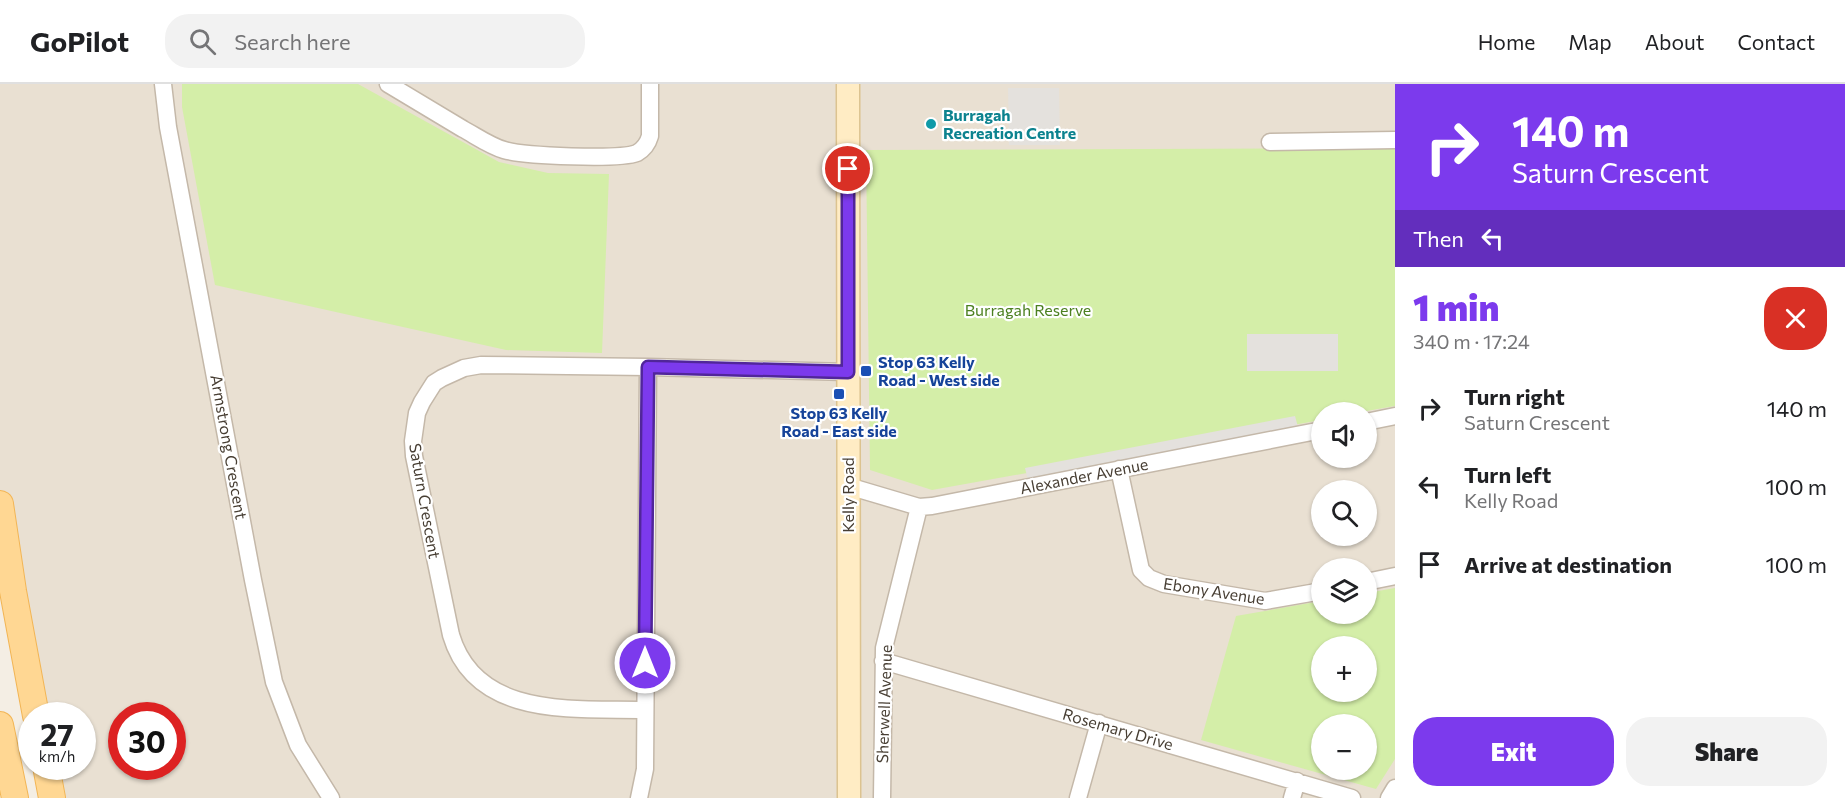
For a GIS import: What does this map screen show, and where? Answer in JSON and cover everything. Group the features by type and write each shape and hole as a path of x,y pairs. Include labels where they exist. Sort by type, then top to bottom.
{"main road":[{"path":"0,504 33,702"},
{"path":"0,725 15,798"},
{"path":"49,780 52,798"}],"street":[{"name":"Armstrong Crescent","path":"163,84 168,127 274,682 280,703 298,745 331,798"},
{"path":"388,84 503,150 566,156 624,155 642,150 648,143 650,135 650,84"},
{"name":"Kelly Road","path":"848,84 849,798"},
{"path":"1270,142 1395,141"},
{"name":"Saturn Crescent","path":"645,711 546,707 527,704 512,700 494,690 466,666 451,635 414,456 413,441 417,413 426,393 434,383 442,378 465,368 482,365 848,372"},
{"path":"639,798 645,769 648,367"},
{"path":"1377,420 1395,416"},
{"name":"Alexander Avenue","path":"848,486 920,507 932,506 1311,432"},
{"name":"Ebony Avenue","path":"1119,469 1141,570 1149,578 1164,584 1265,601 1311,593"},
{"name":"Sherwell Avenue","path":"882,798 883,661 889,625 920,507"},
{"path":"1377,580 1395,576"},
{"name":"Rosemary Drive","path":"883,661 1352,798"},
{"path":"1078,798 1099,723"},
{"path":"1292,798 1297,781"},
{"path":"1389,798 1395,788"}],"shaded area":[{"path":"0,84 1395,84 1395,798 52,798 49,780 96,780 96,702 34,702 0,504"},
{"path":"1008,88 1059,88 1060,145 1009,145"},
{"path":"1247,334 1338,334 1338,371 1247,371"},
{"path":"1295,416 1298,427 1028,480 1025,468"}],"green space":[{"path":"182,84 358,84 499,162 548,173 609,174 602,353 506,350 215,285 182,107"},
{"name":"Burragah Reserve","path":"1395,148 1395,406 1377,409 1377,402 1311,402 1311,422 932,490 870,470 866,150"},
{"path":"1395,588 1395,759 1376,789 1344,780 1377,780 1377,714 1311,714 1311,771 1201,740 1236,616 1311,603 1311,624 1377,624 1377,591"}],"place":[{"name":"Burragah Recreation Centre","path":"931,124"},
{"name":"Stop 63 Kelly Road - West side","path":"866,371"},
{"name":"Stop 63 Kelly Road - East side","path":"839,394"}],"route":[{"path":"645,663 648,367 848,372 848,169"}]}
